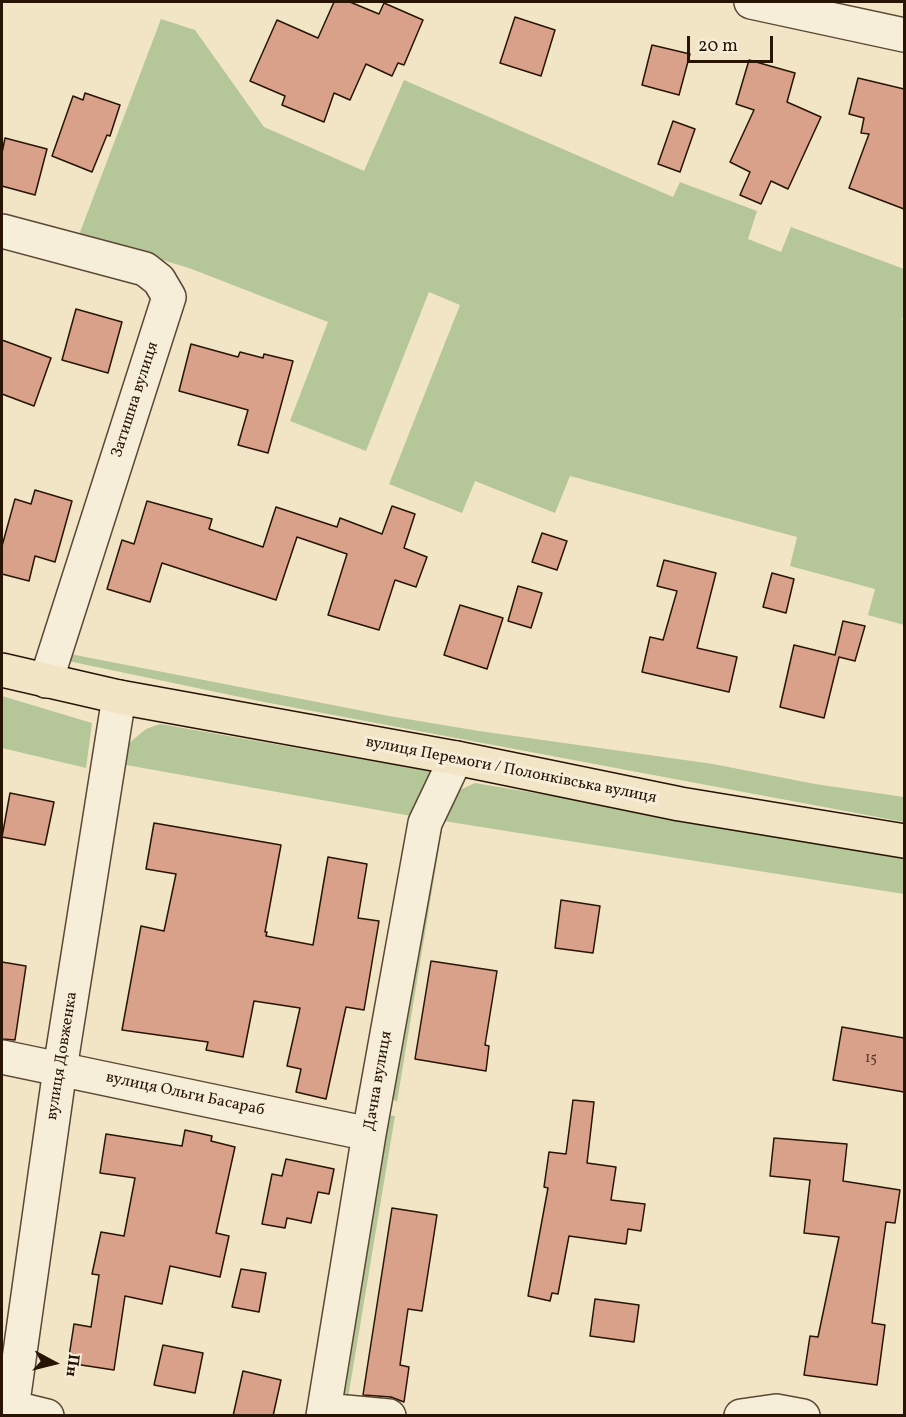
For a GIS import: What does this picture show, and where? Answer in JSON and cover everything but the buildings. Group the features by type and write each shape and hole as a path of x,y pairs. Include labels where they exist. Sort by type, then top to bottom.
{"main road":[{"name":"вулиця Перемоги / Полонківська вулиця","path":"2,670 119,697 456,758 680,804 904,841"}],"street":[{"path":"751,2 904,35"},
{"name":"Затишна вулиця","path":"2,231 145,269 159,280 169,297 46,681"},
{"name":"вулиця Довженка","path":"8,1410 119,697"},
{"name":"Дачна вулиця","path":"389,1416 323,1413 369,1134 425,823 456,758"},
{"name":"вулиця Ольги Басараб","path":"2,1057 369,1134"},
{"path":"8,1410 47,1416"},
{"path":"741,1416 776,1411 803,1416"}],"green space":[{"path":"161,19 195,30 264,127 364,171 404,80 673,197 680,182 757,211 748,239 781,252 791,227 904,269 902,320 904,321 904,625 868,615 875,589 790,566 797,537 570,476 555,513 475,481 462,513 389,484 460,305 429,292 366,451 290,421 328,322 189,268 79,235"},
{"path":"65,653 389,716 713,764 815,784 904,797 904,822 264,702 68,661"},
{"path":"2,696 92,723 86,768 2,748"},
{"path":"160,724 434,772 417,817 126,765 129,743 146,729"},
{"path":"475,783 904,855 904,894 437,820 449,795"},
{"path":"433,828 442,830 397,1102 389,1096"},
{"path":"386,1115 395,1116 347,1404 339,1403"}]}
